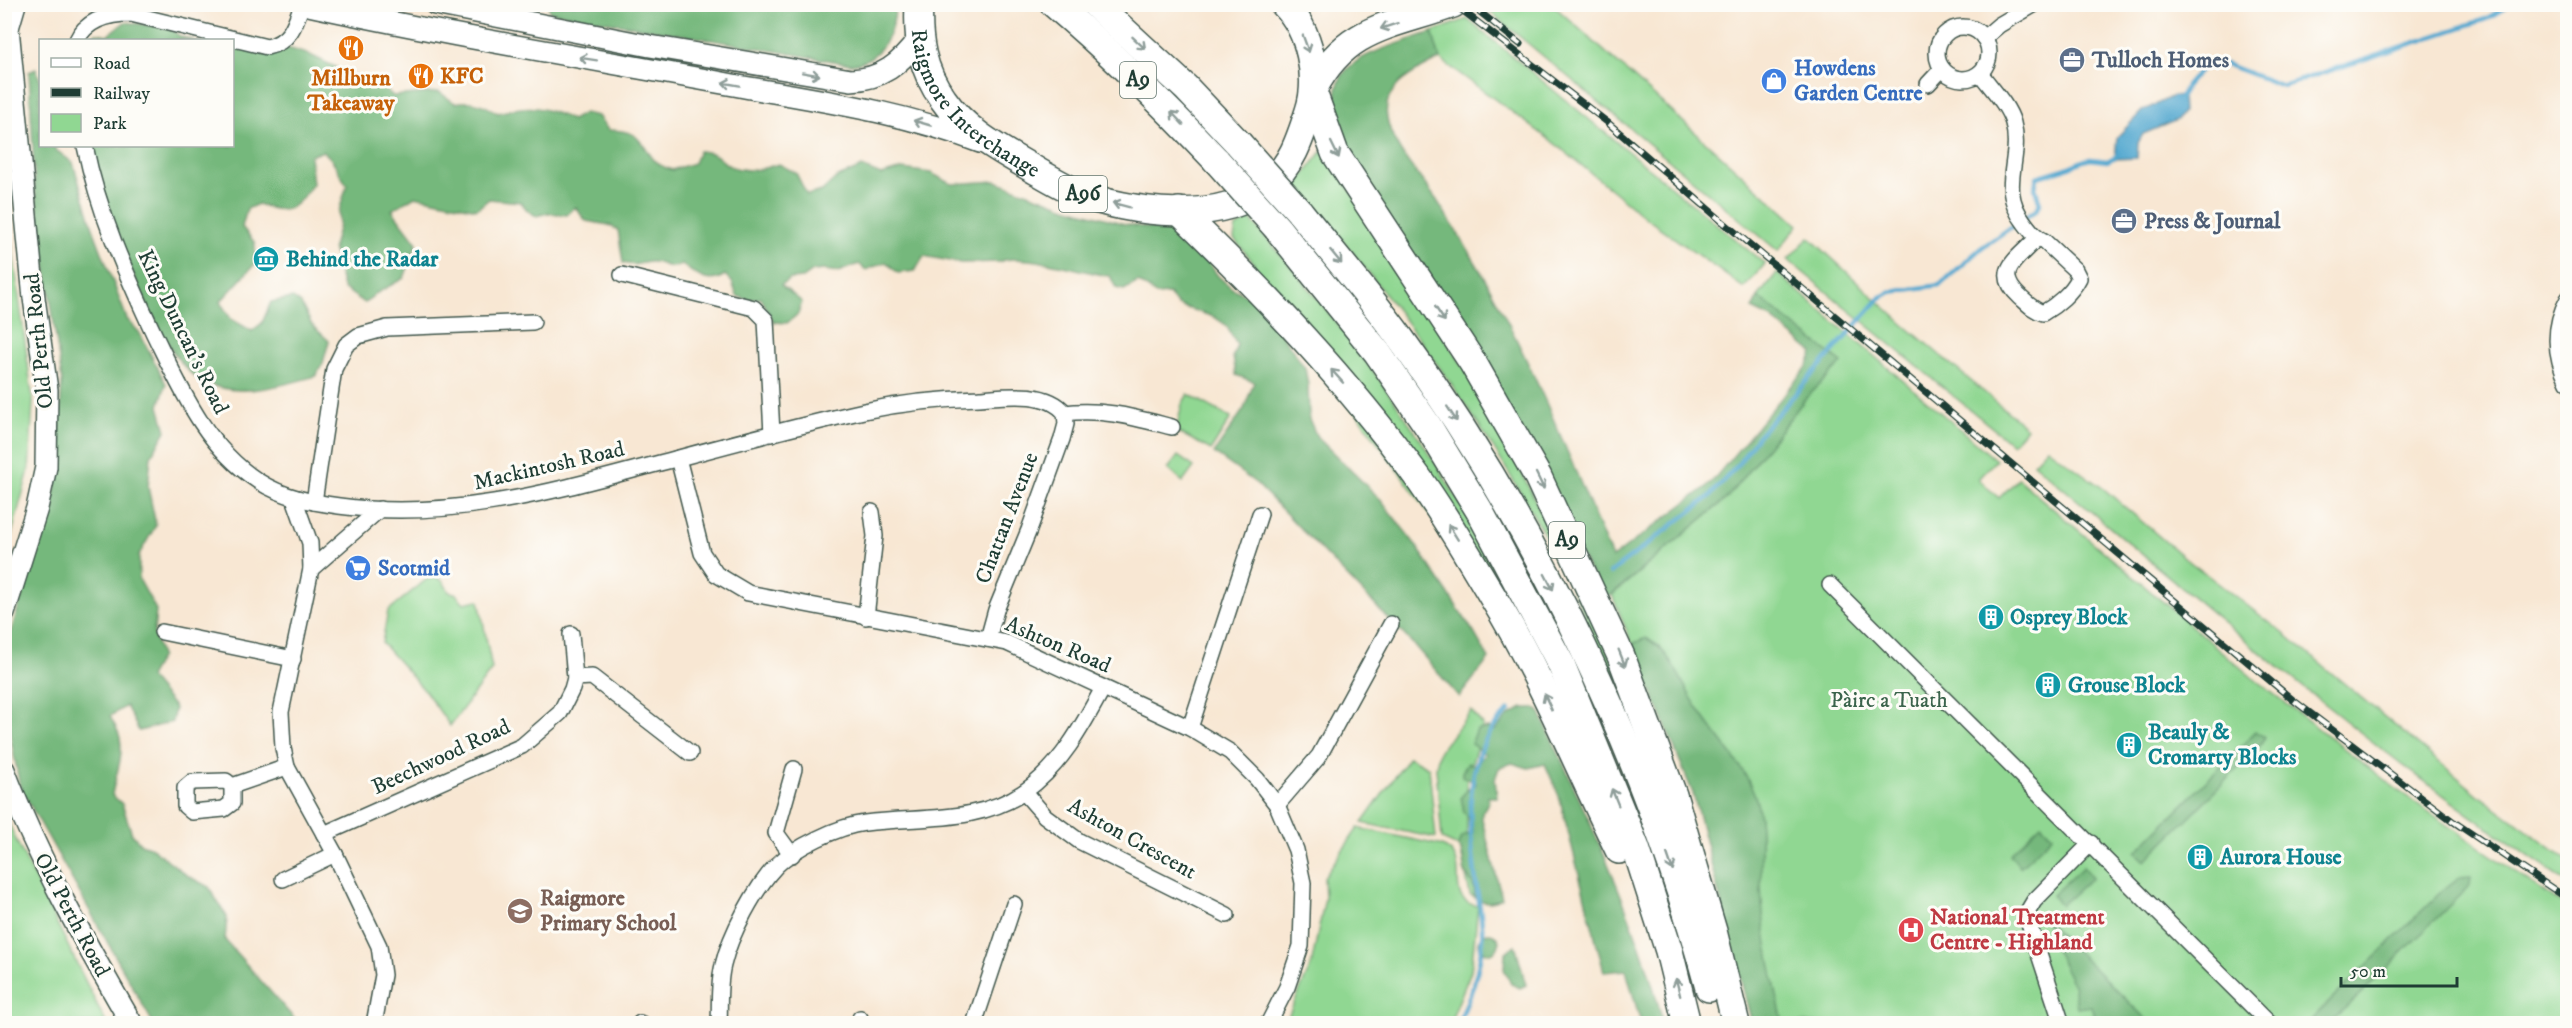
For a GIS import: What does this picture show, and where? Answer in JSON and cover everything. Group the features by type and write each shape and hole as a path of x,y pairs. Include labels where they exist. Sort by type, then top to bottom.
{"highway":[{"name":"Raigmore Interchange","path":"918,4 918,40 930,76 943,99 963,122 997,149 1077,193 1134,208 1179,212 1202,211 1235,204 1267,186 1283,170 1301,136 1314,92"},
{"name":"A9","path":"1054,4 1098,41 1167,107 1277,228 1377,352 1428,426 1479,510 1561,664 1636,848 1670,951 1687,1023"},
{"name":"A9","path":"1095,4 1186,88 1299,211 1398,334 1501,492 1585,651 1655,818 1699,955 1718,1023"},
{"name":"A96","path":"1284,4 1300,30 1308,50 1314,72 1314,92"},
{"name":"A96","path":"1314,92 1332,59 1352,42 1381,28 1449,6"},
{"name":"A9","path":"1314,92 1335,153 1473,363 1538,477 1621,656 1672,795 1713,931 1736,1023"},
{"name":"A9","path":"1179,212 1238,268 1341,380 1417,476 1492,595 1539,682 1604,820 1670,951"}],"main road":[{"name":"Old Perth Road","path":"4,613 38,508 46,456 47,390 34,298 6,25 15,4"},
{"path":"303,4 560,55 873,109 953,132 997,149"},
{"path":"435,4 650,46 851,80 870,78 889,71 909,53 918,40"},
{"name":"Old Perth Road","path":"4,770 33,840 62,900 132,1023"}],"street":[{"path":"78,39 82,30 100,19 116,14 131,14 267,47 284,42 303,4"},
{"path":"1984,38 1999,25 2035,4"},
{"path":"1965,27 1984,38 1988,60 1980,73 1964,79 1948,75 1942,69 1937,55 1939,32 1965,27"},
{"path":"1928,84 1942,69"},
{"path":"1980,73 2004,105 2013,122 2010,194 2023,220 2037,238 2044,241 2075,270 2079,278 2052,308 2043,313 2035,310 2017,294 2009,286 2006,278 2008,269 2037,238"},
{"name":"King Duncan's Road","path":"85,147 105,220 144,312 192,410 218,447 240,468 274,490 294,498 314,502"},
{"path":"622,275 754,308 766,320 772,434"},
{"path":"2568,299 2561,315 2556,337 2559,361 2568,382"},
{"path":"314,502 334,369 346,345 358,336 387,328 534,322"},
{"name":"Mackintosh Road","path":"314,502 380,510 484,505 540,495 863,411 925,401 1004,396 1036,398 1058,404 1065,413"},
{"path":"1065,413 1088,410 1118,414 1172,427"},
{"name":"Chattan Avenue","path":"987,639 1062,439 1066,424 1065,413"},
{"name":"Ashton Road","path":"678,458 702,553 716,574 748,593 1006,643 1190,728 1230,752 1257,779 1277,806 1296,850 1303,883 1301,946 1287,987 1268,1023"},
{"path":"294,498 310,543 310,569 281,712 283,748 287,767 335,854 379,946 383,975 374,1023"},
{"path":"310,569 380,510"},
{"path":"866,616 875,536 872,512"},
{"path":"1190,728 1260,514"},
{"path":"1830,585 2270,1023"},
{"path":"1277,806 1319,756 1391,624"},
{"path":"162,632 293,659"},
{"name":"Beechwood Road","path":"324,834 522,746 560,713 572,689 575,678 571,634"},
{"path":"575,678 592,677 690,753"},
{"path":"719,1023 723,964 740,918 777,865 816,839 862,823 955,817 990,808 1024,792 1059,760 1079,732 1103,688"},
{"path":"232,786 287,767"},
{"path":"792,855 776,833 794,769"},
{"name":"Ashton Crescent","path":"1024,792 1045,816 1079,841 1227,915"},
{"path":"2062,1023 2028,921 2028,911 2034,901 2091,843"},
{"path":"284,879 335,854"},
{"path":"974,1023 1014,904"}],"green space":[{"path":"895,4 893,24 878,51 870,58 850,64 550,12 548,5"},
{"path":"1509,5 1554,6 1798,225 1778,251 1490,12"},
{"path":"1467,19 1765,264 1744,288 1646,218 1553,142 1440,59 1432,32"},
{"path":"125,22 170,28 181,37 190,39 90,39 96,33 108,35"},
{"path":"1432,32 1440,59 1412,74 1395,88 1387,106 1390,129 1400,150 1436,199 1494,295 1545,401 1612,558 1709,485 1807,367 1813,353 1771,318 1752,309 1758,297 1842,363 1805,399 1726,499 1606,599 1350,154 1339,123 1336,99 1339,81 1348,68 1382,49"},
{"path":"234,46 266,52 288,48 310,55 356,77 365,85 380,86 393,96 439,92 455,103 477,103 498,113 519,108 536,108 572,120 584,113 598,116 608,130 619,130 632,134 655,161 672,170 694,163 699,151 712,153 732,167 744,170 761,169 779,164 796,173 807,195 822,191 836,178 862,167 881,175 902,169 931,173 952,184 996,181 1066,207 1125,224 1189,235 1218,276 1233,289 1257,299 1305,368 1309,419 1317,437 1379,498 1415,544 1489,659 1459,697 1414,645 1257,484 1214,453 1244,409 1254,382 1236,375 1233,356 1237,345 1226,325 1214,317 1178,305 1169,294 1157,295 1138,282 1124,290 1116,288 1110,276 1036,261 1008,259 999,262 961,263 924,256 915,271 898,273 886,262 866,270 859,264 838,272 813,271 803,278 790,279 781,285 802,302 798,314 787,323 774,322 761,298 749,300 737,296 732,282 725,275 708,280 682,265 671,267 653,262 633,265 623,263 618,230 609,225 586,221 575,207 567,215 548,213 536,216 521,202 489,199 477,209 415,196 392,210 417,243 404,278 375,294 365,303 343,288 333,247 339,225 339,211 347,185 334,163 323,151 310,156 313,184 290,208 284,210 268,208 258,204 247,209 242,227 255,243 255,264 220,302 231,319 252,331 262,323 271,302 293,298 301,304 312,325 329,341 323,363 316,376 288,384 258,389 228,389 200,380 183,365 166,340 132,272 89,147 234,147"},
{"path":"36,69 39,76 39,147 54,147 73,163 95,234 127,319 139,332 166,384 159,406 166,431 151,456 148,487 156,525 139,555 139,579 156,610 154,634 161,656 149,677 175,708 172,722 139,731 126,706 110,716 121,745 112,795 122,804 132,834 141,844 152,848 188,876 209,887 227,917 225,940 298,1023 153,1023 20,787 10,734 6,686 7,644 56,486 62,381 35,189 29,72"},
{"path":"1324,149 1492,411 1629,695 1633,733 1577,599 1549,544 1485,435 1413,331 1336,232 1296,185"},
{"path":"1250,219 1336,321 1414,429 1474,527 1559,681 1548,678 1251,267 1254,263 1234,239 1236,227"},
{"path":"5,234 12,245 33,402 29,470 5,559"},
{"path":"1809,237 1903,324 2027,428 2012,444 1788,260"},
{"name":"Pàirc a Tuath","path":"1777,273 1996,460 1978,479 1999,498 2018,479 2253,678 2399,791 2567,908 2567,1023 1752,1023 1693,793 1612,595 1726,499 1805,399 1841,363 1758,297"},
{"path":"1188,394 1231,418 1211,450 1176,431 1182,404"},
{"path":"2047,448 2104,489 2181,555 2282,632 2480,796 2567,860 2567,882 2497,834 2361,733 2163,572 2033,463"},
{"path":"1178,456 1194,467 1183,482 1168,469"},
{"path":"438,578 443,581 449,592 455,593 464,603 479,600 492,669 450,726 426,692 382,643 388,611 427,579"},
{"path":"1646,638 1669,658 1701,713 1742,769 1754,793 1760,819 1761,889 1765,933 1783,1023 1752,1023 1693,793 1632,644"},
{"path":"1523,708 1535,708 1540,713 1609,865 1639,943 1663,1023 1641,1023 1626,970 1604,972 1559,796 1545,764 1528,768 1512,763 1499,768 1495,779 1497,797 1487,797 1489,801 1482,813 1482,820 1502,898 1488,902 1474,896 1474,888 1464,869 1462,854 1458,846 1461,837 1473,833 1472,822 1464,812 1461,797 1475,785 1475,782 1462,776 1462,772 1468,763 1476,765 1485,754 1471,744 1477,730 1488,728 1494,731 1508,716"},
{"path":"1471,711 1483,725 1467,780 1467,832 1477,899 1470,895 1460,847 1442,839 1436,768 1439,752"},
{"path":"2256,731 2265,738 2259,747 2145,861 2136,852"},
{"path":"1409,757 1429,768 1436,838 1362,823"},
{"path":"5,814 15,838 106,1023 5,1023"},
{"path":"2041,824 2053,836 2020,867 2010,854"},
{"path":"1358,828 1439,845 1450,851 1456,859 1461,896 1467,902 1478,906 1471,971 1450,1023 1285,1023 1311,966 1325,898 1324,877"},
{"path":"2083,867 2092,877 2061,905 2052,895"},
{"path":"2471,877 2470,885 2358,997 2328,1023 2308,1023 2444,889 2458,878"},
{"path":"2046,921 2150,1023 2112,1023 2106,1020 2103,1023 2084,1023 2083,1018 2089,1019 2095,1014 2091,1006 2077,1008 2073,984 2051,941"},
{"path":"1489,933 1496,936 1499,943 1496,950 1489,953 1482,950 1479,943 1482,936"},
{"path":"1515,945 1526,985 1520,988 1511,984 1504,969 1505,953"}],"water":[{"path":"2173,96 2182,97 2183,112 2177,120 2143,134 2138,143 2137,158 2115,159 2117,137 2142,111"}],"waterway":[{"path":"2179,100 2186,86 2202,68 2225,64 2283,86 2486,19 2511,4"},
{"path":"1610,573 1708,498 1737,466 1758,436 1880,298 1890,292 1940,285 1981,248 2036,210 2040,204 2035,188 2037,177 2090,159 2107,161 2117,156"},
{"path":"1458,1024 1474,984 1482,941 1482,918 1470,824 1472,785 1482,748 1493,728 1509,710"}],"railway":[{"path":"1454,4 1607,122 2293,700 2454,822 2568,899"},
{"path":"1470,4 1520,44"}],"place":[{"name":"Millburn Takeaway","path":"351,48"},
{"name":"Tulloch Homes","path":"2072,60"},
{"name":"KFC","path":"421,76"},
{"name":"Howdens Garden Centre","path":"1774,81"},
{"name":"Press & Journal","path":"2124,221"},
{"name":"Behind the Radar","path":"266,259"},
{"name":"Scotmid","path":"358,568"},
{"name":"Osprey Block","path":"1991,617"},
{"name":"Grouse Block","path":"2048,685"},
{"name":"Beauly & Cromarty Blocks","path":"2129,745"},
{"name":"Aurora House","path":"2200,857"},
{"name":"Raigmore Primary School","path":"520,911"},
{"name":"National Treatment Centre - Highland","path":"1911,930"}]}
